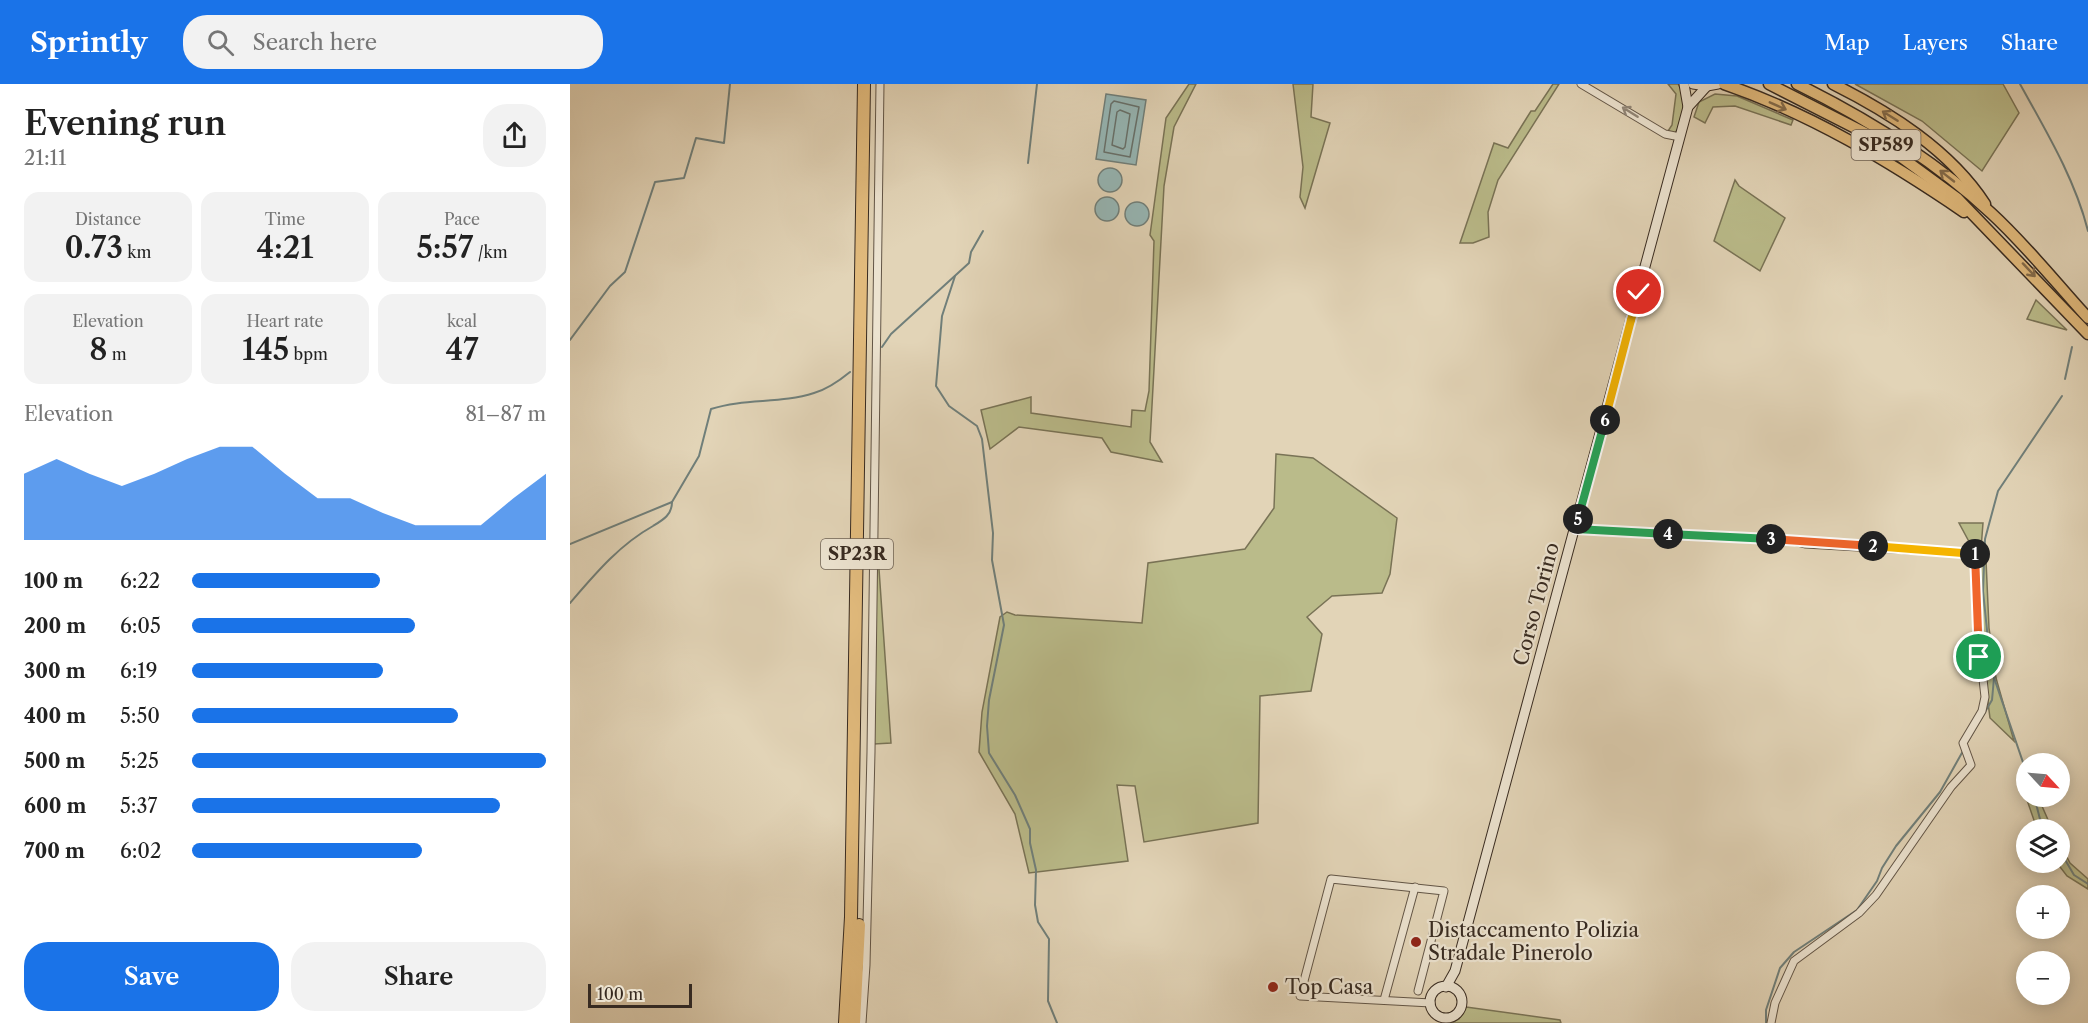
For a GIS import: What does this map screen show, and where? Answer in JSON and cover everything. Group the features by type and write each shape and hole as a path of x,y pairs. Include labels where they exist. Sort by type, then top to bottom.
{"highway":[{"name":"SP23R","path":"845,1023 851,917 864,84"},
{"name":"SP23R","path":"854,1023 860,891 871,84"}],"main road":[{"path":"1684,84 1688,107"},
{"path":"1693,84 1707,86 1718,84"},
{"path":"1724,84 1826,128 1866,149 1988,228"},
{"name":"SP589","path":"1768,84 1875,138 1957,198 2088,334"},
{"name":"SP589","path":"1797,84 1838,104 1909,147 1992,214 2088,318"},
{"path":"1833,84 1879,109 1921,138 1977,190 1992,214"},
{"path":"1688,107 1707,86"},
{"name":"Corso Torino","path":"1455,971 1688,107"},
{"path":"1455,971 1457,991 1462,999 1461,1009 1442,1020 1431,1003 1436,991 1446,987 1455,971"},
{"path":"1446,987 1457,991"}],"street":[{"path":"862,1023 866,965 870,775 880,84"},
{"path":"1581,84 1665,134 1680,137"},
{"path":"1576,529 1785,540 1805,544 1978,554 1978,635 1984,697 1982,711 1964,747 1971,765 1951,787 1876,895 1859,913 1794,961 1775,1003 1771,1023"},
{"path":"1418,991 1445,892 1331,879 1300,996 1431,1003"},
{"path":"1384,1000 1415,887"}],"green space":[{"path":"1189,84 1196,84 1174,127 1164,186 1150,442 1162,462 1111,452 1102,438 1019,427 990,449 981,410 1031,397 1031,413 1131,427 1132,410 1145,411 1149,391 1154,241 1150,235 1166,118"},
{"path":"1293,84 1313,84 1311,117 1330,123 1305,208 1300,197 1303,167"},
{"path":"1553,84 1559,84 1498,180 1488,212 1489,237 1473,243 1460,243 1494,143 1508,148 1531,111 1535,111"},
{"path":"1668,84 1678,84 1684,102 1682,122 1675,133 1668,131 1672,125 1676,94"},
{"path":"1855,84 2003,84 2019,113 1982,171 1922,121"},
{"path":"1715,94 1737,96 1793,120 1791,125 1735,106 1713,107 1705,123 1694,117 1699,102"},
{"path":"1735,180 1739,186 1785,218 1760,271 1714,241"},
{"path":"2036,300 2067,330 2027,319"},
{"path":"1276,454 1313,458 1397,518 1390,574 1382,593 1332,596 1307,617 1322,634 1311,691 1260,696 1258,823 1144,842 1135,786 1117,785 1128,861 1029,873 1015,814 979,752 982,712 1000,617 1007,612 1015,615 1142,623 1148,563 1245,549 1274,508"},
{"path":"1959,523 1983,523 1981,549 1973,549"},
{"path":"877,540 891,743 874,744"},
{"path":"1979,558 1986,560 1989,628 1996,678 2014,741 1990,718 1981,648"},
{"path":"2029,807 2042,807 2048,819 2034,819"},
{"path":"2070,863 2088,879 2088,889 2065,873 2070,873"},
{"path":"1466,1007 1560,1020 1561,1023 1451,1023 1459,1019"}],"water":[{"path":"1106,94 1146,100 1136,165 1096,159"},
{"path":"1105,168 1115,168 1122,175 1122,185 1115,192 1105,192 1098,185 1098,175"},
{"path":"1102,197 1112,197 1119,204 1119,214 1112,221 1102,221 1095,214 1095,204"},
{"path":"1132,202 1142,202 1149,209 1149,219 1142,226 1132,226 1125,219 1125,209"}],"waterway":[{"path":"570,340 610,286 625,272 655,182 684,178 696,138 724,143 730,84"},
{"path":"1028,163 1037,84"},
{"path":"2020,84 2068,174 2088,231"},
{"path":"882,347 891,334 969,263 971,252 983,231"},
{"path":"955,276 942,316 936,386 949,406 977,426 982,439 993,533 992,560 1004,625 989,700 987,726 989,753 1015,795 1030,829 1030,843 1036,870 1035,905 1038,922 1049,939 1048,1001 1057,1023"},
{"path":"2065,379 2072,347"},
{"path":"570,603 618,551 669,514 672,502 699,456 711,409 737,403 801,396 829,387 850,372"},
{"path":"2020,753 1991,669 1983,591 1985,539 1998,491 2062,396"},
{"path":"570,544 672,502"},
{"path":"1965,746 1992,700 1994,678"},
{"path":"1766,1023 1766,1010 1780,968 1794,952 1857,910 1877,881 1882,868 1896,846 1940,792 1963,751"},
{"path":"2037,807 2040,819"},
{"path":"2070,868 2074,875 2088,884"}],"place":[{"name":"Distaccamento Polizia Stradale Pinerolo","path":"1416,942"},
{"name":"Top Casa","path":"1273,987"}],"route":[{"path":"1639,292 1576,529 1729,536 1785,540 1805,544 1928,549 1975,554 1979,657"}]}
